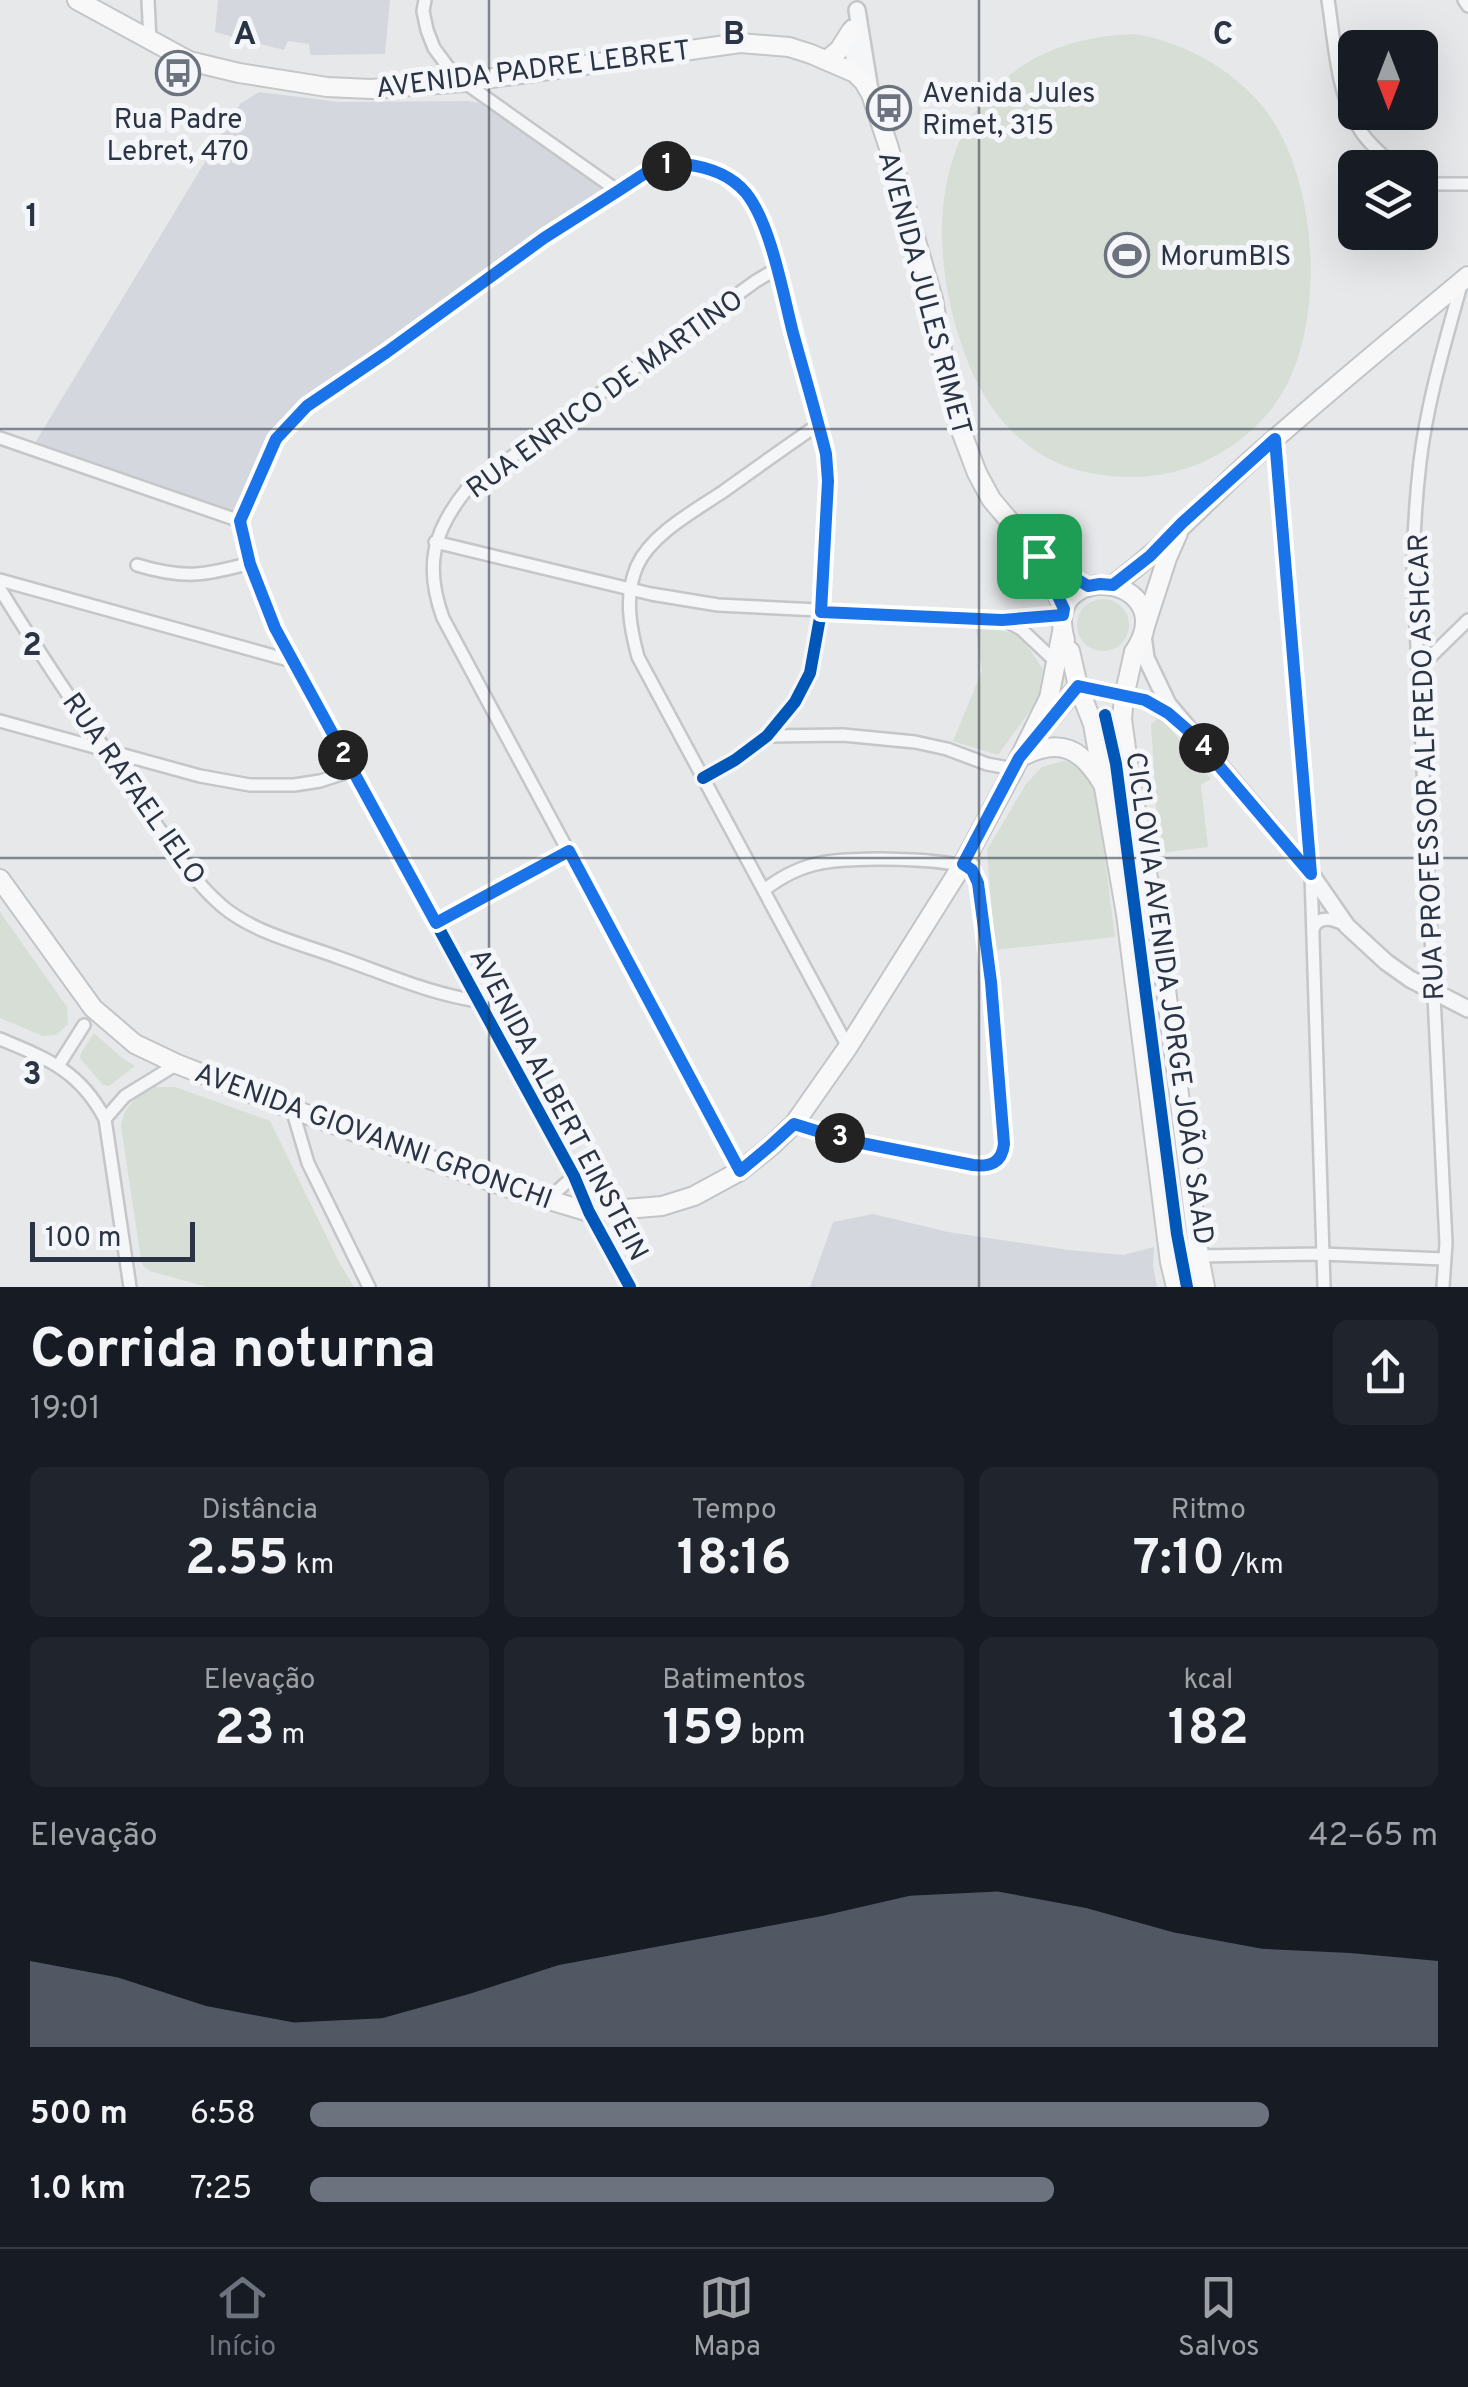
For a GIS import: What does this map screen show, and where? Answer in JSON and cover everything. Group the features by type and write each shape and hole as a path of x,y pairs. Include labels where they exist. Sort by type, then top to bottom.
{"main road":[{"name":"AVENIDA PADRE LEBRET","path":"77,0 189,61 326,87 371,89 464,82 740,43 789,47 827,60 854,73 871,94"},
{"path":"827,60 838,52 851,31"},
{"name":"AVENIDA JULES RIMET","path":"871,94 933,299 948,384 977,473 991,499 1039,556 1088,586"},
{"path":"1113,585 1150,556 1275,439 1465,278"},
{"path":"1182,523 1140,639 1123,704 1129,771 1164,976 1205,1287"},
{"name":"AVENIDA JULES RIMET","path":"1039,556 1063,619"},
{"path":"1063,619 1074,596 1088,586 1113,585 1126,590 1139,605 1144,618 1140,639"},
{"name":"AVENIDA GIOVANNI GRONCHI","path":"0,879 93,1008 135,1044 395,1148 589,1212 662,1206 694,1196 740,1171 770,1146 794,1124 848,1047 963,864 1016,764 1049,698 1063,656 1063,619"},
{"path":"1063,656 1090,717 1104,786 1126,914 1176,1287"},
{"name":"AVENIDA GIOVANNI GRONCHI","path":"1016,764 1078,686"},
{"path":"1090,717 1100,708 1123,704"},
{"path":"1016,764 1035,749 1048,746 1071,750 1089,764 1104,786"},
{"path":"1126,914 1137,926 1147,924 1154,914"}],"street":[{"path":"148,0 150,41"},
{"path":"425,0 427,30 434,48 454,75 618,191"},
{"path":"1328,0 1338,68 1352,115 1379,150"},
{"name":"AVENIDA JULES RIMET","path":"854,73 851,31 857,5"},
{"name":"AVENIDA JULES RIMET","path":"857,5 871,94"},
{"path":"0,438 240,521 276,439 307,406 544,238 644,174 670,165 699,166 720,172 746,194 758,213 778,268 819,424 828,481 821,612 810,673 796,702 767,736 702,778"},
{"path":"1438,184 1468,184"},
{"name":"RUA ENRICO DE MARTINO","path":"740,1171 443,618 432,570 435,542 466,488 778,268"},
{"name":"RUA PROFESSOR ALFREDO ASHCAR","path":"1443,1287 1446,1243 1414,564 1415,514 1430,405 1465,278"},
{"path":"819,424 660,536 638,562 630,589 632,634 638,657 848,1047"},
{"path":"1275,439 1311,874 1324,1287"},
{"name":"AVENIDA ALBERT EINSTEIN","path":"240,521 250,564 275,628 574,1176 630,1287"},
{"path":"435,542 630,589 718,604 1002,620 1063,619"},
{"path":"136,565 185,576 250,564"},
{"path":"0,580 292,661"},
{"name":"RUA RAFAEL IELO","path":"0,589 178,855 225,908 289,940 438,993 478,1001"},
{"path":"1002,620 1063,656"},
{"path":"1420,667 1468,620"},
{"path":"1140,639 1168,704 1311,874 1347,926 1386,962 1468,1009"},
{"path":"1078,686 1123,704 1145,700 1190,732"},
{"path":"0,720 200,776 250,785 294,785 352,772"},
{"path":"767,736 843,735 915,742 988,764 1016,764"},
{"path":"436,923 569,851"},
{"path":"764,890 796,870 821,862 963,864 972,870 982,900 1004,1144 999,1160 984,1166 973,1165 846,1140 794,1124"},
{"path":"1313,929 1315,923 1329,919 1347,926"},
{"path":"58,1066 84,1025"},
{"path":"0,1040 72,1074 106,1120 130,1285 147,1287"},
{"path":"106,1120 125,1096 177,1064"},
{"path":"292,1109 308,1162 369,1287"},
{"name":"AVENIDA ALBERT EINSTEIN","path":"548,1199 574,1176"},
{"path":"1199,1256 1322,1254 1444,1259"}],"shaded area":[{"path":"218,0 390,0 385,54 310,55 309,44 288,41 284,50 215,32"},
{"name":"MorumBIS","path":"1135,34 1206,59 1237,80 1263,107 1282,138 1297,175 1310,260 1309,304 1302,345 1288,382 1268,413 1241,439 1209,459 1174,472 1136,477 1064,466 1042,455 1008,427 983,392 965,353 952,312 943,259 943,209 952,162 970,121 997,86 1033,59 1079,41"},
{"path":"259,92 339,102 479,103 607,186 298,412 236,516 35,443 240,104"},
{"path":"1103,599 1122,606 1129,625 1122,644 1103,651 1084,644 1077,625 1084,606"},
{"path":"976,629 1017,636 1043,669 1037,701 998,755 953,741 982,671"},
{"path":"1161,717 1211,779 1201,785 1208,847 1159,853 1151,724"},
{"path":"1067,760 1088,772 1096,791 1115,937 995,950 987,850 1026,784 1042,767"},
{"path":"0,912 67,1007 68,1024 56,1035 43,1036 0,1018"},
{"path":"94,1033 135,1066 109,1086 103,1085 80,1058"},
{"path":"155,1087 175,1087 270,1121 354,1287 207,1287 143,1266 121,1126 132,1102"},
{"path":"873,1214 948,1232 1069,1250 1123,1255 1154,1247 1157,1287 810,1287 833,1222"}],"cycle path":[{"path":"630,1287 574,1176 275,628 250,563 240,521 276,439 307,406 544,239 644,174 684,164 720,172 746,194 758,213 778,268 819,424 828,481 821,612 810,673 795,702 767,736 703,778"},
{"name":"CICLOVIA AVENIDA JORGE JOÃO SAAD","path":"1105,715 1116,764 1187,1287"}],"place":[{"name":"Rua Padre Lebret, 470","path":"178,73"},
{"name":"Avenida Jules Rimet, 315","path":"889,108"},
{"name":"MorumBIS","path":"1127,255"}],"route":[{"path":"684,164 720,172 746,194 758,213 778,268 826,454 821,612 1002,620 1063,615 1064,609 1039,556 1088,586 1113,585 1150,556 1275,439 1311,874 1190,732 1168,713 1145,700 1078,686 1019,758 963,864 972,870 982,900 1004,1144 999,1160 984,1166 973,1165 846,1140 794,1124 740,1171 569,851 436,923 275,628 250,564 240,521 276,439 307,406 544,238 644,174 684,164"}]}
